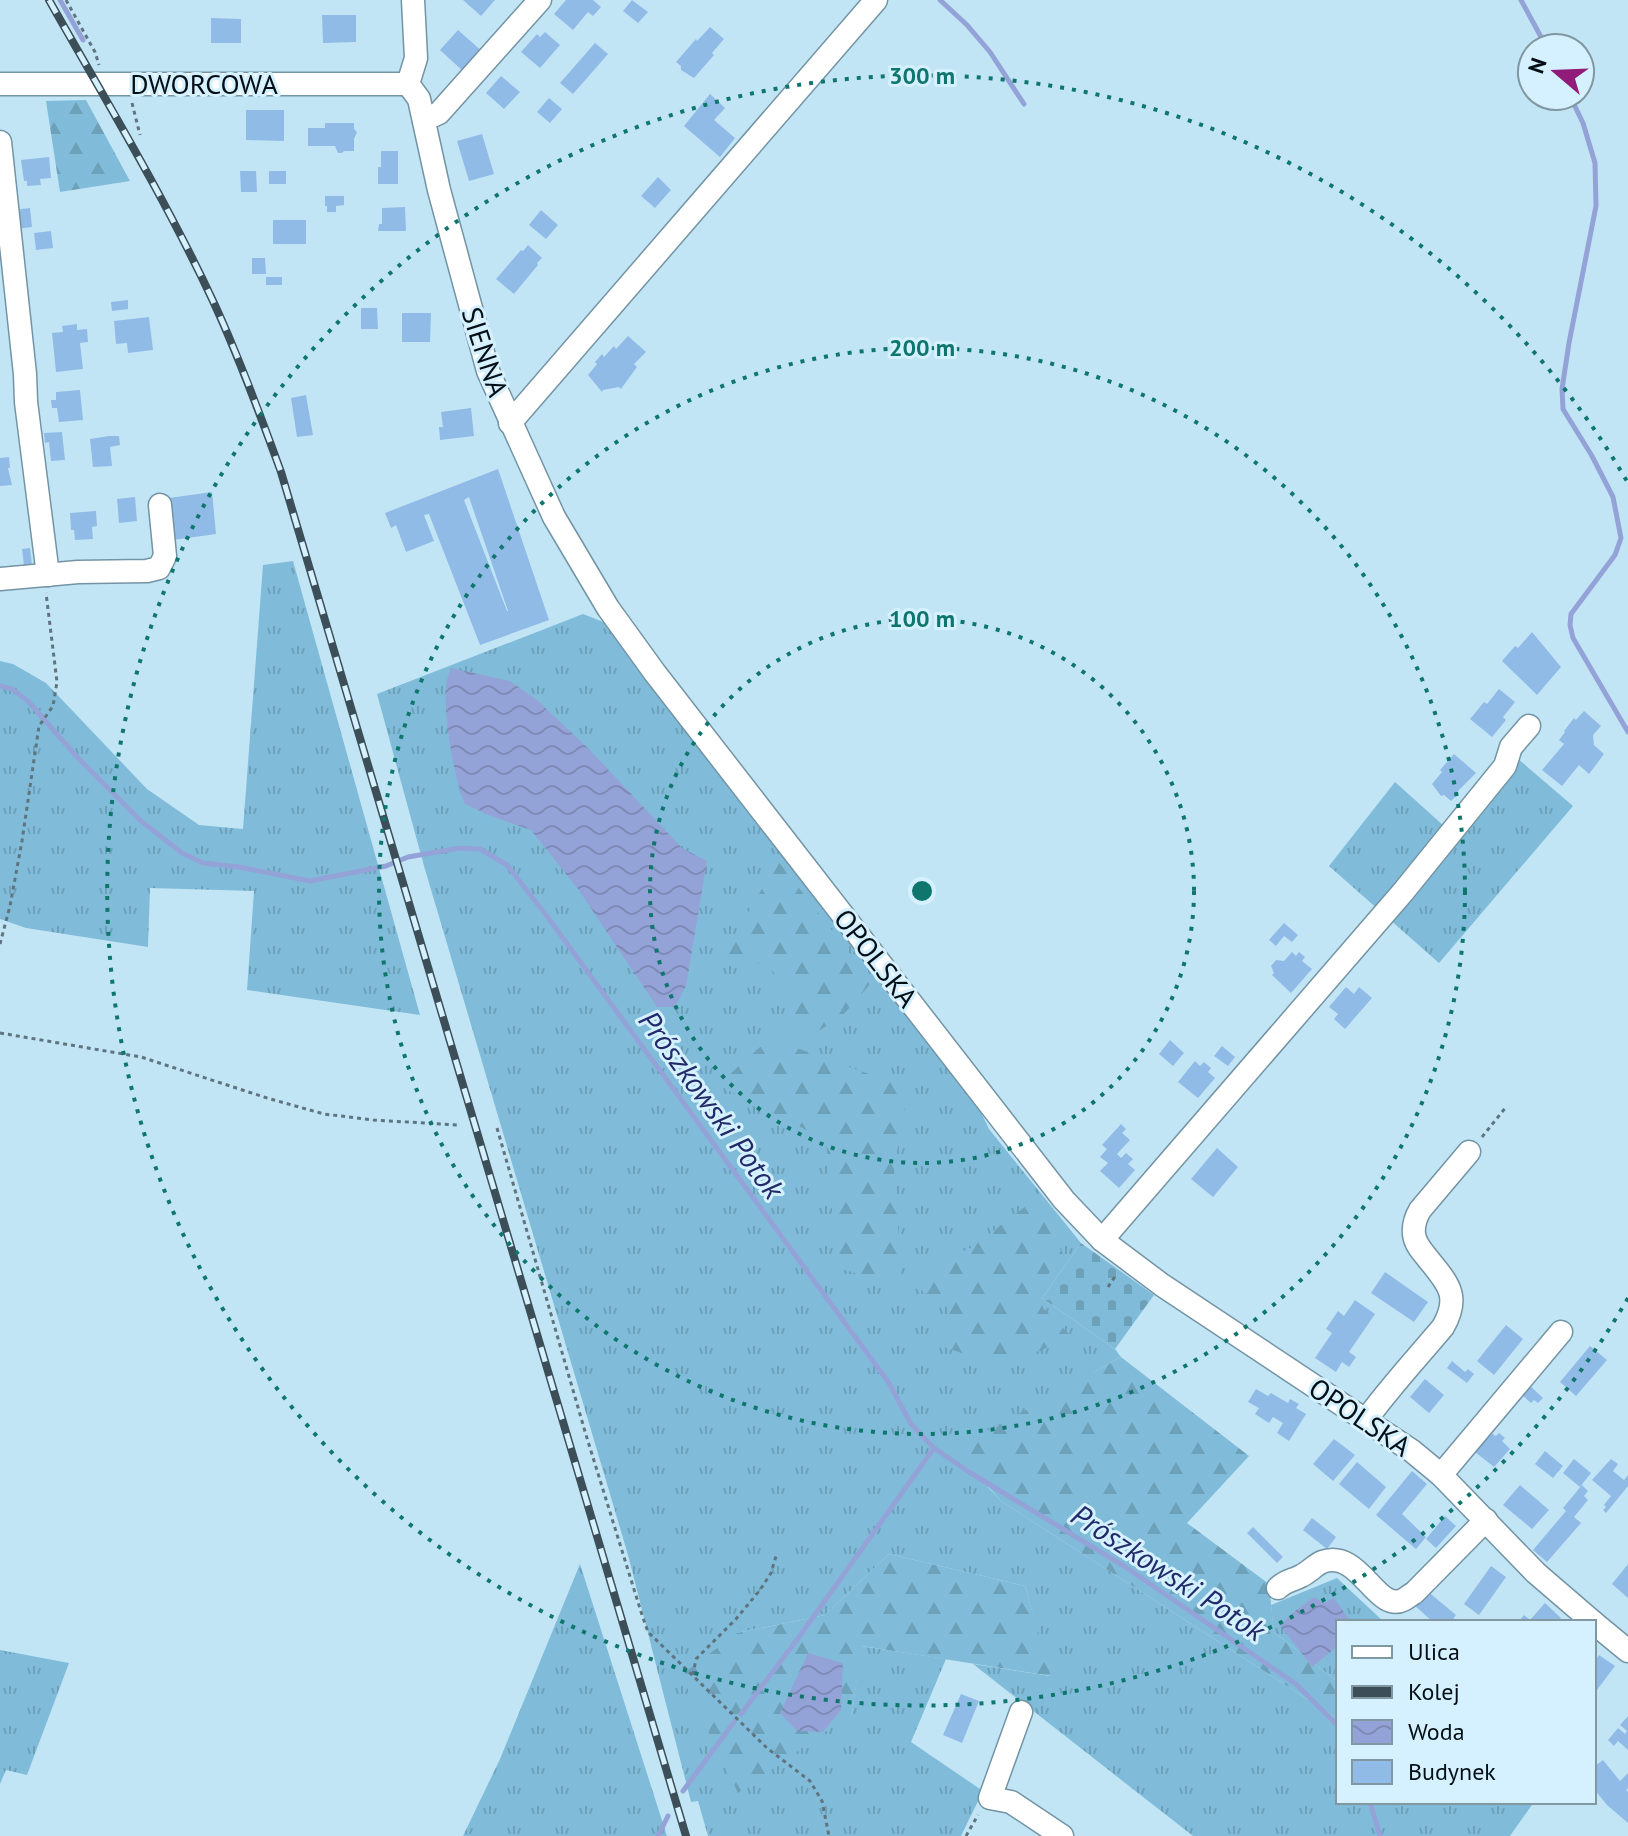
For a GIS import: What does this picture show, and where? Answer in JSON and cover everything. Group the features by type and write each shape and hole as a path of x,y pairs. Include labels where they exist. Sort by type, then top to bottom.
{"street":[{"path":"408,84 416,58 413,0"},
{"path":"424,120 439,113 540,0"},
{"path":"510,423 876,0"},
{"name":"DWORCOWA","path":"0,84 408,84"},
{"name":"SIENNA","path":"408,84 419,99 439,190 488,371 554,517 608,608 655,673"},
{"path":"0,142 26,402 48,575"},
{"path":"0,579 159,568 165,556 160,505"},
{"name":"OPOLSKA","path":"655,673 1064,1200 1102,1240 1162,1285 1412,1451 1441,1475 1536,1573 1592,1620"},
{"path":"1102,1240 1403,892 1505,766 1511,747 1529,726"},
{"path":"1366,1420 1449,1316 1452,1296 1445,1281 1416,1243 1413,1232 1420,1210 1469,1152"},
{"path":"1441,1475 1561,1332"},
{"path":"1278,1588 1285,1581 1301,1577 1322,1562 1335,1560 1349,1563 1383,1597 1392,1602 1402,1601 1414,1593 1486,1520"},
{"name":"OPOLSKA","path":"1596,1624 1628,1651"},
{"path":"1021,1712 990,1798 1011,1802 1062,1836"}],"path":[{"path":"66,0 95,52 104,85"},
{"path":"129,93 140,135"},
{"path":"0,944 10,906 41,723 53,706 57,682 46,591 48,575"},
{"path":"0,1033 141,1057 324,1114 458,1125"},
{"path":"1469,1152 1506,1107"},
{"path":"497,1128 586,1435 648,1632 767,1748 810,1781 822,1801 829,1836"},
{"path":"1108,1287 1120,1268"},
{"path":"693,1675 696,1659 760,1590 771,1573 777,1553"},
{"path":"966,1836 990,1798"}],"green space":[{"path":"86,100 130,181 60,192 46,101"},
{"path":"293,561 420,1015 247,990 254,891 150,888 148,947 26,928 0,919 0,661 13,664 46,683 147,789 199,825 243,829 263,565"},
{"path":"583,614 606,623 646,681 957,1062 989,1129 1081,1243 1042,1298 1115,1349 1121,1357 1094,1372 988,1487 1001,1501 1336,1718 1336,1804 1533,1804 1510,1836 1193,1836 973,1664 1050,1676 1025,1586 889,1554 825,1615 737,1633 852,1714 861,1646 946,1659 911,1742 983,1791 961,1836 708,1836 698,1801 691,1802 628,1555 424,866 377,694"},
{"path":"1509,751 1573,806 1439,963 1329,866 1395,782 1444,826"},
{"path":"778,861 872,982 843,1015 794,1047 908,1088 894,1169 902,1284 972,1247 1038,1197 1062,1253 1033,1298 1069,1334 1041,1351 979,1359 941,1346 948,1308 921,1290 837,1268 826,1140 718,1085 769,1039 793,1046 787,992 767,963 718,965"},
{"path":"1081,1243 1154,1295 1115,1349 1042,1298"},
{"path":"1121,1357 1249,1456 1187,1523 1269,1584 1274,1632 1336,1680 1336,1718 1001,1501 955,1449"},
{"path":"889,1554 1025,1586 1051,1676 862,1646 852,1713 738,1793 681,1675 737,1633 825,1615"},
{"path":"580,1564 667,1836 463,1836 500,1759"},
{"path":"1337,1578 1382,1620 1336,1620 1336,1680 1274,1632 1271,1605"},
{"path":"0,1650 69,1663 27,1775 6,1770 0,1784"}],"water":[{"path":"451,668 510,681 537,700 589,749 682,848 707,861 686,986 675,1007 657,1007 578,889 531,830 465,804 453,763 448,729 446,686"},
{"path":"1314,1597 1324,1603 1334,1598 1350,1620 1336,1620 1336,1648 1312,1667 1280,1625"},
{"path":"808,1653 843,1663 841,1710 823,1732 797,1731 780,1713"}],"building":[{"path":"463,0 495,0 481,16"},
{"path":"566,0 593,0 601,7 593,16 588,12 573,30 554,14"},
{"path":"632,0 648,12 638,23 623,11"},
{"path":"322,15 356,15 356,42 323,43"},
{"path":"211,18 241,19 241,43 211,43"},
{"path":"710,27 724,39 694,78 681,70 676,62"},
{"path":"458,30 484,53 465,73 440,50"},
{"path":"545,32 560,45 540,68 521,52 537,34 540,37"},
{"path":"595,43 608,54 573,94 560,83"},
{"path":"501,76 520,92 504,109 486,93"},
{"path":"710,94 725,108 714,120 735,138 720,157 684,126"},
{"path":"549,98 562,109 550,123 537,112"},
{"path":"246,110 284,110 284,141 246,140"},
{"path":"325,123 354,123 357,132 354,151 338,153 335,146 308,146 308,128 325,128"},
{"path":"482,134 494,174 469,181 457,141"},
{"path":"381,151 398,151 398,184 378,184"},
{"path":"49,157 51,178 40,179 41,185 27,186 21,160"},
{"path":"240,171 256,171 257,192 241,192"},
{"path":"269,171 286,171 286,184 269,184"},
{"path":"658,177 671,190 655,208 641,196"},
{"path":"325,196 344,196 344,205 336,206 336,212 327,212"},
{"path":"405,207 406,231 378,231 379,224 382,224 382,208"},
{"path":"30,208 32,227 16,229 13,210"},
{"path":"541,210 558,225 546,239 529,225"},
{"path":"273,220 306,220 306,244 273,244"},
{"path":"51,231 53,248 36,250 34,233"},
{"path":"528,245 542,258 514,294 496,279"},
{"path":"252,258 265,258 266,274 252,274"},
{"path":"266,277 282,277 282,285 266,285"},
{"path":"128,300 128,309 112,311 111,302"},
{"path":"361,308 377,308 378,329 361,329"},
{"path":"402,313 431,313 430,342 402,342"},
{"path":"149,317 153,350 128,353 127,343 116,344 114,321"},
{"path":"77,324 77,330 87,329 88,342 80,343 83,369 56,372 52,333 63,332 62,326"},
{"path":"628,336 646,352 634,364 637,367 621,389 602,392 588,375 602,354 604,357 614,346 616,349"},
{"path":"80,390 83,420 59,422 57,408 52,408 51,400 56,400 56,392"},
{"path":"306,395 313,435 297,437 291,398"},
{"path":"471,408 474,436 440,440 439,427 443,427 441,412"},
{"path":"62,432 65,460 51,461 49,442 45,443 44,433"},
{"path":"119,436 120,445 110,447 112,466 93,467 90,439"},
{"path":"9,457 12,485 0,486 0,458"},
{"path":"498,469 549,620 480,645 429,514 424,515 434,541 406,552 396,525 391,528 385,513","holes":["469,497 508,611 464,500"]},
{"path":"212,492 216,534 173,540 169,498"},
{"path":"135,497 137,521 119,523 117,499"},
{"path":"96,511 97,526 92,527 93,539 75,540 70,513"},
{"path":"30,548 32,565 24,566 22,549"},
{"path":"1532,632 1561,667 1537,695 1502,661"},
{"path":"1499,689 1515,702 1492,737 1470,719"},
{"path":"1584,711 1601,726 1593,735 1594,745 1604,754 1589,774 1579,765 1562,786 1542,770 1564,744 1559,740 1564,731"},
{"path":"1454,754 1476,773 1451,801 1441,796 1432,784"},
{"path":"1284,923 1298,935 1292,942 1284,936 1276,946 1269,940"},
{"path":"1292,952 1296,956 1299,952 1305,957 1302,961 1312,969 1291,993 1272,975 1271,966 1276,960 1284,961"},
{"path":"1346,987 1354,994 1359,987 1372,998 1345,1029 1334,1019 1338,1014 1329,1007"},
{"path":"1170,1040 1184,1053 1173,1066 1159,1054"},
{"path":"1222,1046 1235,1057 1228,1066 1214,1056"},
{"path":"1195,1061 1200,1066 1204,1062 1215,1078 1198,1098 1178,1082"},
{"path":"1121,1124 1126,1129 1122,1133 1130,1140 1117,1154 1121,1158 1126,1153 1133,1159 1128,1164 1135,1170 1119,1188 1100,1171 1108,1163 1100,1157 1107,1149 1102,1145"},
{"path":"1217,1148 1238,1167 1213,1197 1191,1179"},
{"path":"1385,1272 1428,1302 1414,1322 1371,1293"},
{"path":"1355,1300 1375,1314 1349,1352 1356,1357 1349,1367 1342,1362 1336,1372 1315,1358 1332,1333 1326,1329 1338,1311 1344,1316"},
{"path":"1506,1325 1523,1339 1494,1375 1477,1361"},
{"path":"1590,1346 1607,1360 1576,1396 1560,1382"},
{"path":"1452,1361 1465,1372 1468,1369 1474,1374 1467,1383 1447,1368"},
{"path":"1425,1379 1444,1395 1429,1413 1410,1397"},
{"path":"1528,1384 1543,1398 1538,1403 1534,1400 1531,1403 1520,1393"},
{"path":"1256,1389 1288,1403 1290,1399 1299,1404 1296,1408 1306,1414 1289,1441 1277,1433 1283,1423 1273,1417 1269,1423 1255,1414 1259,1408 1248,1402"},
{"path":"1491,1433 1496,1436 1499,1433 1505,1438 1502,1441 1510,1449 1494,1467 1475,1452"},
{"path":"1334,1439 1355,1455 1333,1481 1313,1464"},
{"path":"1545,1451 1563,1466 1553,1478 1535,1464"},
{"path":"1574,1459 1591,1473 1580,1487 1563,1473"},
{"path":"1611,1459 1618,1464 1613,1471 1624,1480 1628,1475 1628,1486 1606,1513 1604,1505 1611,1496 1592,1480"},
{"path":"1357,1462 1386,1487 1369,1509 1339,1484"},
{"path":"1412,1471 1427,1484 1402,1514 1426,1537 1416,1549 1376,1515"},
{"path":"1520,1485 1549,1510 1532,1529 1503,1505"},
{"path":"1582,1485 1588,1491 1584,1496 1588,1500 1574,1517 1581,1523 1547,1562 1533,1550 1566,1511 1563,1508"},
{"path":"1445,1516 1456,1526 1436,1548 1426,1539"},
{"path":"1312,1518 1336,1537 1327,1549 1303,1530"},
{"path":"1253,1527 1283,1557 1277,1563 1247,1533"},
{"path":"1628,1564 1628,1598 1612,1584"},
{"path":"1491,1566 1506,1577 1479,1615 1464,1604"},
{"path":"1426,1590 1456,1615 1452,1620 1431,1620 1414,1605"},
{"path":"1545,1603 1561,1618 1559,1620 1530,1620"},
{"path":"1599,1655 1615,1666 1596,1691 1596,1659"},
{"path":"961,1694 979,1701 962,1743 943,1735"},
{"path":"1628,1716 1628,1750 1618,1741 1614,1746 1608,1740 1618,1728 1625,1734 1627,1731 1620,1725"},
{"path":"1603,1760 1620,1781 1628,1773 1628,1823 1596,1791 1596,1765"}],"waterway":[{"path":"60,0 83,40"},
{"path":"940,0 990,52 1024,104"},
{"path":"1521,0 1538,32"},
{"path":"1578,112 1595,163 1596,206 1569,343 1562,389 1563,409 1613,497 1621,538 1615,555 1571,614 1570,625 1573,638 1628,732"},
{"name":"Prószkowski Potok","path":"0,686 12,689 28,701 78,758 141,821 182,853 203,863 310,881 460,848 480,849 507,865 889,1383 911,1424 934,1448 1124,1566 1296,1684 1336,1724"},
{"path":"741,1714 934,1448"},
{"path":"683,1791 734,1722"},
{"name":"Prószkowski Potok","path":"1371,1804 1380,1836"},
{"path":"658,1836 668,1816"}],"railway":[{"path":"49,0 175,224 213,301 281,472 686,1836"}]}
